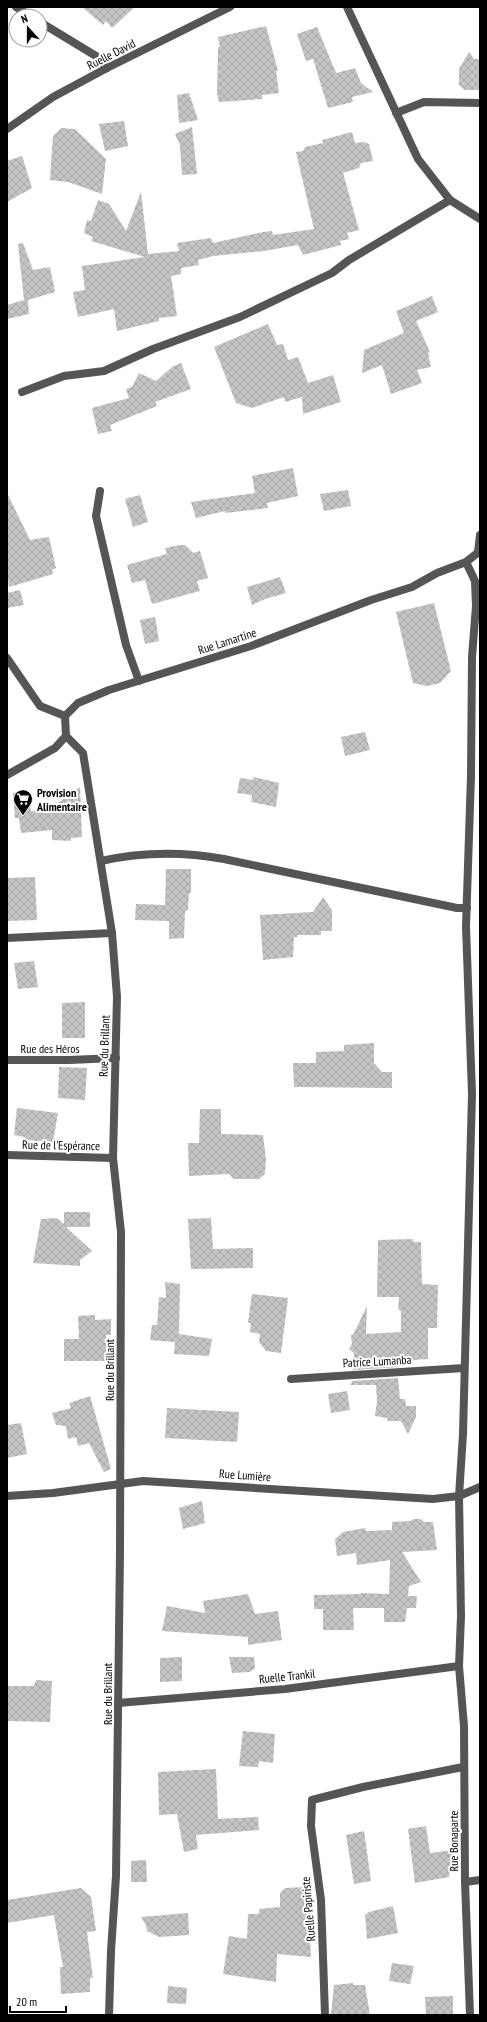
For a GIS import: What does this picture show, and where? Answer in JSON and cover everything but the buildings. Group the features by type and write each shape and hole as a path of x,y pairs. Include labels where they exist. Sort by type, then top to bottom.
{"street":[{"name":"Ruelle David","path":"7,129 54,98 107,68 230,7"},
{"path":"347,7 418,159 450,200 480,219"},
{"path":"48,27 96,56 107,68"},
{"path":"396,113 424,102 480,103"},
{"path":"22,392 64,376 104,371 153,349 246,314 332,273 349,260 450,200"},
{"path":"100,491 96,516 126,645 139,682"},
{"path":"479,551 480,535"},
{"name":"Rue Lamartine","path":"65,716 78,703 109,690 139,682 278,637 371,600 412,587 437,573 466,562 479,551"},
{"name":"Rue Bonaparte","path":"466,562 475,581 476,606 472,657 476,697 467,908 472,1094 459,1496 461,1616 459,1666 464,1726 463,1767 466,1814 465,1882 470,2015"},
{"path":"7,658 40,706 65,716 66,736 55,748 7,775"},
{"name":"Rue du Brillant","path":"66,736 83,753 112,932 117,997 114,1158 121,1232 120,1485 116,1876 110,1950 110,2015"},
{"path":"101,861 117,857 195,854 331,880 457,908 467,908"},
{"path":"7,938 112,932"},
{"path":"471,1027 480,1025"},
{"name":"Rue des Héros","path":"7,1060 116,1058"},
{"name":"Rue de l'Espérance","path":"7,1155 114,1158"},
{"name":"Patrice Lumanba","path":"291,1379 464,1368"},
{"name":"Rue Lumière","path":"7,1496 53,1493 150,1481 433,1499 459,1496 480,1487"},
{"name":"Ruelle Trankil","path":"118,1703 285,1689 459,1666"},
{"name":"Ruelle Papiriste","path":"325,2015 321,1900 311,1826 312,1800 363,1787 463,1767"},
{"path":"465,1882 480,1880"}],"place":[{"name":"Provision Alimentaire","path":"23,816"}]}
